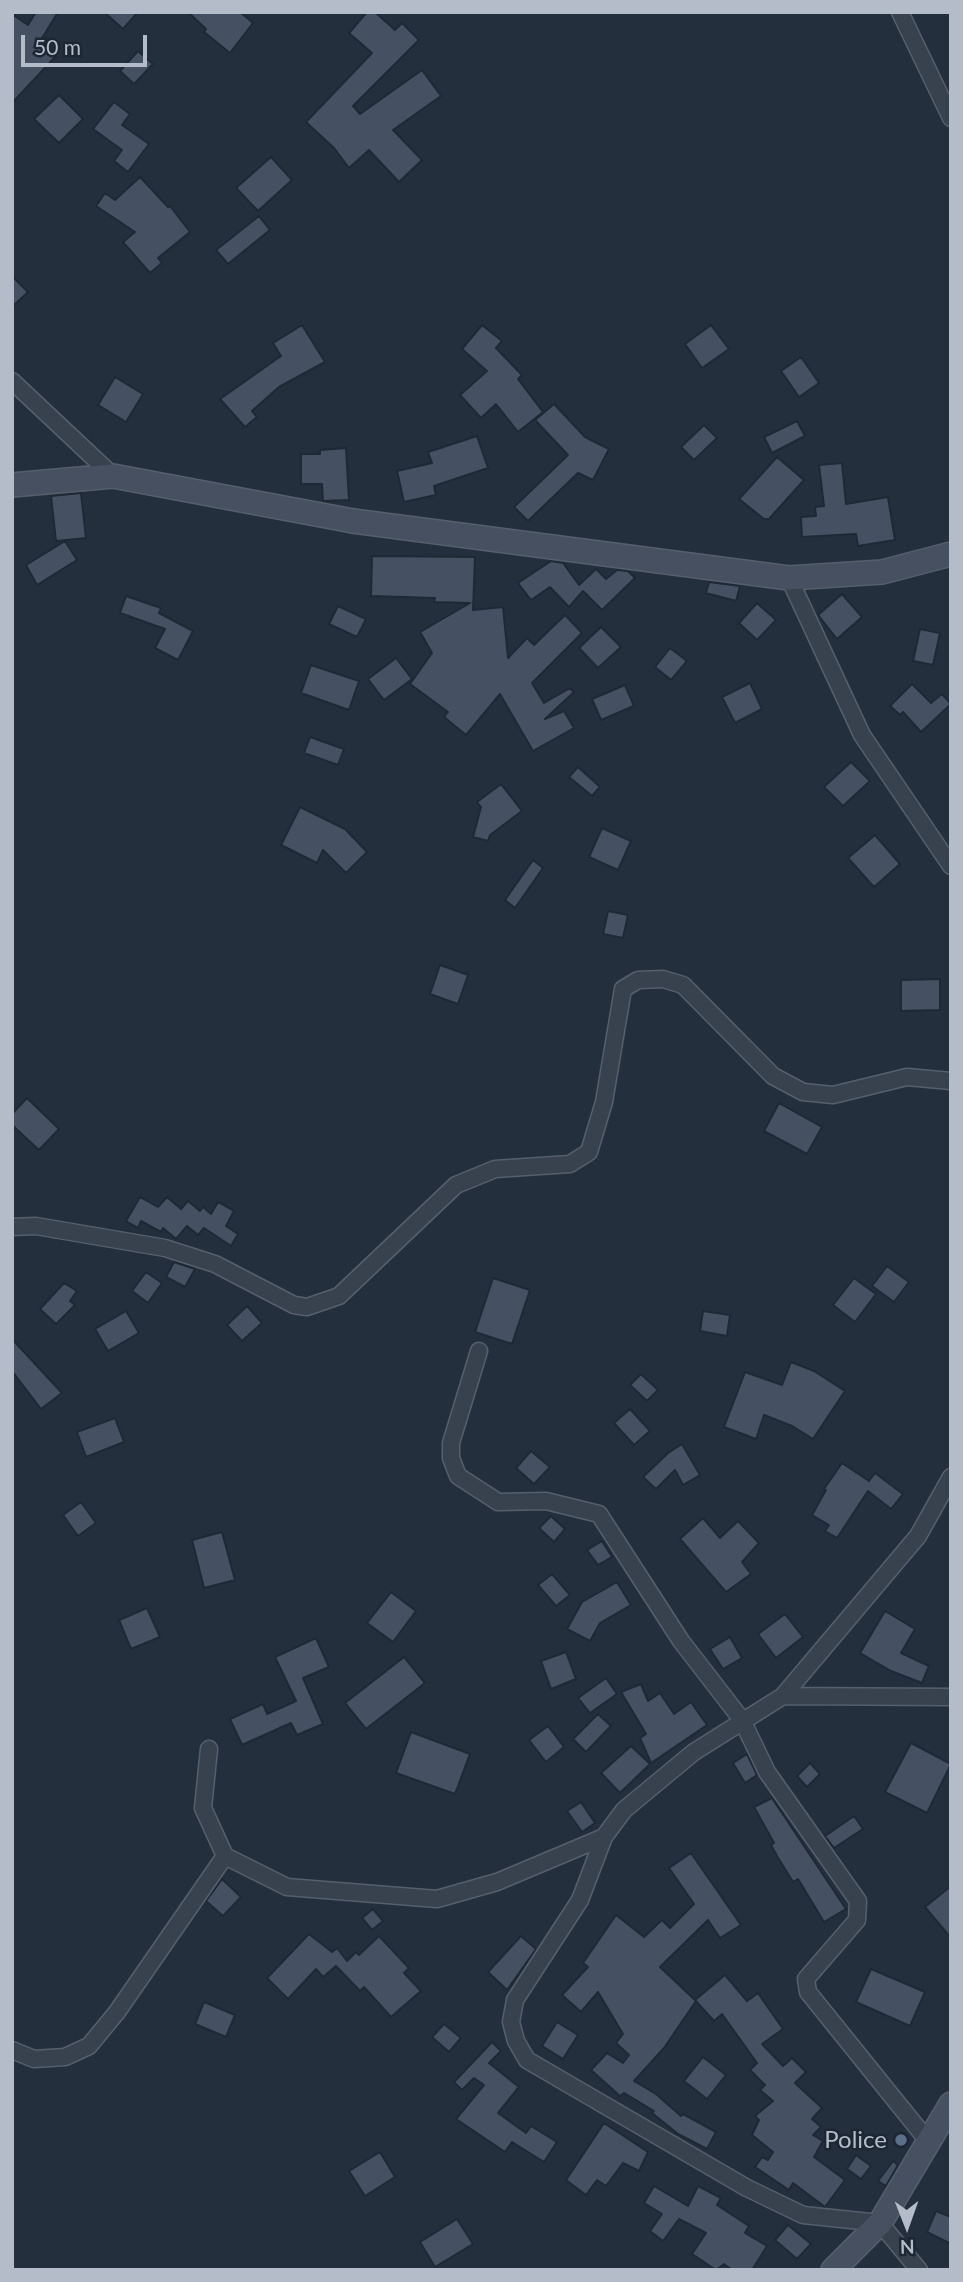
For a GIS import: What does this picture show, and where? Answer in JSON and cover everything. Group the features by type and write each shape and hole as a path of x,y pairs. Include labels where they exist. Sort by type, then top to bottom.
{"street":[{"path":"900,12 951,118"},
{"path":"12,382 113,476"},
{"path":"12,485 113,476 353,522 789,578 883,572 951,554"},
{"path":"789,578 862,735 951,866"},
{"path":"12,1227 36,1226 165,1248 215,1264 293,1305 307,1307 339,1296 456,1185 495,1169 570,1164 589,1152 604,1102 623,989 638,980 663,979 682,985 773,1076 803,1092 833,1095 907,1077 951,1081"},
{"path":"479,1351 451,1443 451,1458 458,1476 498,1502 546,1501 599,1514 681,1641 742,1720 767,1772 794,1806 858,1901 857,1920 806,1979 808,1992 928,2141"},
{"path":"919,2270 880,2223 803,2215 747,2188 527,2060 516,2041 512,2022 515,2000 580,1899 604,1837 624,1810 694,1752 782,1696 918,1536 951,1476"},
{"path":"782,1696 951,1697"},
{"path":"209,1749 203,1808 225,1856 287,1887 437,1899 497,1882 604,1837"},
{"path":"12,2050 34,2059 65,2057 89,2046 117,2012 225,1856"},
{"path":"832,2270 880,2223 951,2105"}],"building":[{"path":"36,12 58,12 41,40 57,55 12,103 12,14 28,25"},
{"path":"104,12 138,12 123,29"},
{"path":"188,12 240,12 253,23 230,53 204,32 206,29"},
{"path":"367,12 375,12 395,30 402,23 419,40 353,106 360,114 422,70 441,96 393,130 422,160 399,182 369,150 349,168 334,148 306,122 372,53 349,33"},
{"path":"138,51 153,64 134,84 120,71"},
{"path":"59,95 83,119 59,143 34,119"},
{"path":"114,102 130,114 122,125 149,144 128,172 114,161 122,150 93,129"},
{"path":"271,157 292,180 258,211 236,188"},
{"path":"140,177 168,207 170,206 190,232 158,258 162,263 150,273 123,242 135,232 96,206 105,193 115,200"},
{"path":"259,216 270,230 228,264 216,250"},
{"path":"12,276 28,292 12,307"},
{"path":"302,325 325,362 279,387 252,411 257,417 245,427 220,399 281,356 273,343"},
{"path":"482,325 502,341 496,348 522,375 518,379 543,412 518,432 496,404 481,418 460,395 487,371 462,349"},
{"path":"711,325 729,349 702,368 685,344"},
{"path":"801,357 819,383 799,397 781,371"},
{"path":"115,377 143,394 126,422 98,405"},
{"path":"554,404 585,437 609,449 593,480 578,473 528,521 514,507 568,455 535,420"},
{"path":"797,421 805,436 772,453 764,437"},
{"path":"704,425 717,438 694,460 681,447"},
{"path":"477,436 488,468 434,486 436,495 404,502 397,471 432,463 428,452"},
{"path":"346,448 349,500 323,501 322,484 301,484 301,454 320,454 320,450"},
{"path":"777,457 804,480 769,519 764,519 739,499"},
{"path":"842,463 846,504 888,497 895,540 858,546 856,534 802,537 801,517 816,516 815,507 824,506 819,465"},
{"path":"81,493 86,538 56,541 51,496"},
{"path":"65,541 77,560 37,585 26,565"},
{"path":"372,556 475,557 473,610 503,607 508,658 527,638 534,645 565,615 582,633 532,683 544,703 570,688 574,692 545,719 564,711 574,728 533,751 500,694 466,735 444,717 448,712 410,684 432,653 420,632 470,603 434,602 435,598 371,596"},
{"path":"551,561 563,563 579,585 596,569 606,579 617,570 628,571 635,578 602,610 583,591 569,607 550,587 531,600 518,583"},
{"path":"709,582 740,586 736,601 706,593"},
{"path":"842,594 862,617 837,639 818,615"},
{"path":"126,596 161,608 159,613 193,631 178,660 155,648 165,629 120,613"},
{"path":"757,603 776,620 757,640 739,623"},
{"path":"338,606 366,619 357,637 329,624"},
{"path":"601,627 621,647 598,668 579,648"},
{"path":"920,629 940,633 933,665 913,661"},
{"path":"670,648 687,661 671,680 655,667"},
{"path":"396,658 412,679 384,700 368,679"},
{"path":"311,665 359,681 349,710 301,693"},
{"path":"750,683 762,709 735,723 722,697"},
{"path":"912,684 931,703 942,694 951,704 921,732 903,712 900,715 890,706"},
{"path":"625,685 634,706 601,720 592,699"},
{"path":"310,737 344,749 338,765 304,753"},
{"path":"851,762 870,781 843,806 824,787"},
{"path":"578,767 600,787 592,796 569,777"},
{"path":"501,784 522,811 490,835 488,841 473,837 481,807 477,802"},
{"path":"300,807 345,829 367,852 346,873 323,850 317,863 281,845"},
{"path":"602,828 631,841 618,870 589,857"},
{"path":"875,835 900,864 874,887 848,858"},
{"path":"533,860 543,868 515,908 505,900"},
{"path":"608,911 628,915 623,938 603,934"},
{"path":"440,965 468,975 458,1004 430,994"},
{"path":"940,979 940,1010 901,1011 901,980"},
{"path":"27,1098 59,1129 39,1150 12,1125 12,1114"},
{"path":"779,1103 822,1127 807,1154 764,1131"},
{"path":"140,1197 158,1207 167,1197 181,1209 188,1201 200,1211 203,1207 211,1214 218,1202 234,1211 226,1226 238,1234 231,1246 204,1228 198,1235 187,1226 176,1239 163,1228 161,1232 141,1221 138,1228 126,1221"},
{"path":"174,1262 195,1269 185,1287 166,1277"},
{"path":"887,1266 909,1282 894,1302 872,1286"},
{"path":"146,1272 162,1283 148,1303 132,1291"},
{"path":"493,1278 530,1290 512,1344 475,1332"},
{"path":"854,1278 876,1294 855,1322 833,1305"},
{"path":"64,1283 77,1291 70,1301 75,1305 56,1324 40,1309"},
{"path":"247,1306 262,1323 242,1341 227,1325"},
{"path":"126,1311 139,1333 108,1351 95,1329"},
{"path":"703,1311 730,1315 727,1336 700,1331"},
{"path":"12,1339 62,1393 41,1409 12,1371"},
{"path":"791,1362 814,1371 845,1391 813,1439 792,1426 764,1415 756,1439 724,1427 745,1372 782,1385"},
{"path":"641,1374 658,1390 647,1401 630,1385"},
{"path":"630,1409 650,1431 634,1445 614,1423"},
{"path":"115,1418 124,1442 86,1457 77,1432"},
{"path":"682,1444 700,1475 683,1485 675,1470 656,1489 643,1477 668,1453"},
{"path":"531,1451 550,1467 534,1484 516,1468"},
{"path":"842,1463 869,1481 875,1473 903,1494 891,1509 868,1491 837,1538 825,1531 829,1525 812,1515 826,1490 824,1489"},
{"path":"81,1502 96,1523 78,1536 63,1515"},
{"path":"551,1516 565,1529 554,1542 539,1528"},
{"path":"703,1518 720,1538 738,1521 759,1543 742,1562 751,1574 726,1592 680,1539"},
{"path":"222,1532 235,1580 204,1588 192,1540"},
{"path":"602,1541 612,1557 598,1565 587,1550"},
{"path":"552,1574 570,1595 556,1606 538,1585"},
{"path":"617,1582 631,1605 600,1623 590,1641 567,1629 582,1602"},
{"path":"391,1592 416,1611 393,1642 367,1623"},
{"path":"147,1608 160,1637 131,1649 119,1620"},
{"path":"885,1611 915,1629 901,1653 929,1666 922,1683 891,1671 860,1653"},
{"path":"785,1614 803,1637 776,1658 758,1634"},
{"path":"730,1637 742,1658 723,1669 710,1649"},
{"path":"316,1638 329,1667 303,1678 323,1724 297,1735 291,1723 242,1745 230,1719 263,1704 267,1714 296,1701 275,1657"},
{"path":"566,1652 576,1679 551,1689 541,1661"},
{"path":"404,1657 425,1683 366,1729 345,1703"},
{"path":"606,1678 617,1694 590,1713 578,1698"},
{"path":"641,1684 648,1701 660,1693 674,1714 691,1702 707,1725 651,1763 640,1738 646,1734 621,1692"},
{"path":"598,1714 611,1726 586,1752 573,1739"},
{"path":"548,1726 564,1747 546,1762 529,1740"},
{"path":"411,1732 470,1754 455,1794 396,1773"},
{"path":"911,1743 951,1764 927,1813 885,1792"},
{"path":"631,1746 650,1764 620,1793 601,1773"},
{"path":"747,1754 757,1775 745,1783 733,1763"},
{"path":"810,1763 820,1774 807,1787 797,1776"},
{"path":"772,1798 846,1909 824,1922 798,1879 793,1882 777,1856 771,1845 774,1843 754,1807"},
{"path":"581,1802 595,1823 582,1832 567,1811"},
{"path":"854,1816 863,1829 834,1848 825,1836"},
{"path":"691,1853 741,1925 720,1938 708,1920 660,1967 696,2001 664,2048 634,2081 656,2094 681,2116 683,2114 716,2132 707,2149 678,2134 652,2113 654,2111 624,2093 620,2096 591,2070 607,2053 623,2063 629,2055 616,2043 623,2034 598,1992 581,2012 562,1995 588,1967 583,1963 616,1915 644,1937 662,1920 670,1928 694,1904 669,1868"},
{"path":"222,1879 241,1897 223,1916 206,1901"},
{"path":"951,1886 951,1938 925,1907"},
{"path":"373,1909 383,1921 372,1930 362,1918"},
{"path":"309,1934 332,1952 337,1948 347,1961 356,1952 359,1955 379,1936 409,1968 404,1973 421,1991 391,2017 364,1987 360,1991 336,1966 323,1977 316,1969 288,1999 267,1978"},
{"path":"521,1936 536,1949 507,1990 488,1972"},
{"path":"871,1969 925,1992 910,2026 856,2002"},
{"path":"725,1975 747,2001 758,1993 783,2029 762,2044 783,2066 792,2058 806,2072 795,2083 822,2108 812,2119 821,2127 813,2135 823,2141 814,2157 845,2180 825,2207 793,2183 789,2190 755,2167 762,2157 768,2160 773,2152 752,2135 759,2120 755,2116 773,2101 760,2090 765,2085 750,2070 757,2063 722,2014 714,2021 695,2000"},
{"path":"204,2002 235,2015 226,2037 195,2024"},
{"path":"557,2022 578,2035 563,2059 542,2046"},
{"path":"444,2024 461,2038 449,2052 432,2037"},
{"path":"492,2042 501,2051 489,2063 519,2087 498,2113 526,2133 531,2126 557,2142 544,2162 512,2142 505,2152 456,2119 484,2085 474,2078 462,2090 454,2082"},
{"path":"703,2057 726,2075 707,2099 684,2081"},
{"path":"604,2123 648,2152 639,2171 623,2163 606,2186 597,2180 586,2195 566,2180"},
{"path":"380,2152 395,2177 365,2196 349,2171"},
{"path":"856,2155 871,2166 861,2179 847,2169"},
{"path":"893,2161 898,2165 886,2186 878,2181"},
{"path":"654,2186 688,2206 698,2186 721,2198 717,2205 749,2226 745,2233 767,2246 752,2270 732,2270 724,2264 716,2270 692,2254 706,2233 679,2219 663,2241 650,2231 662,2214 644,2203"},
{"path":"936,2211 951,2217 951,2244 927,2232"},
{"path":"457,2219 473,2244 435,2267 420,2242"},
{"path":"788,2225 811,2244 797,2259 775,2240"}],"place":[{"name":"Police","path":"901,2140"}]}
